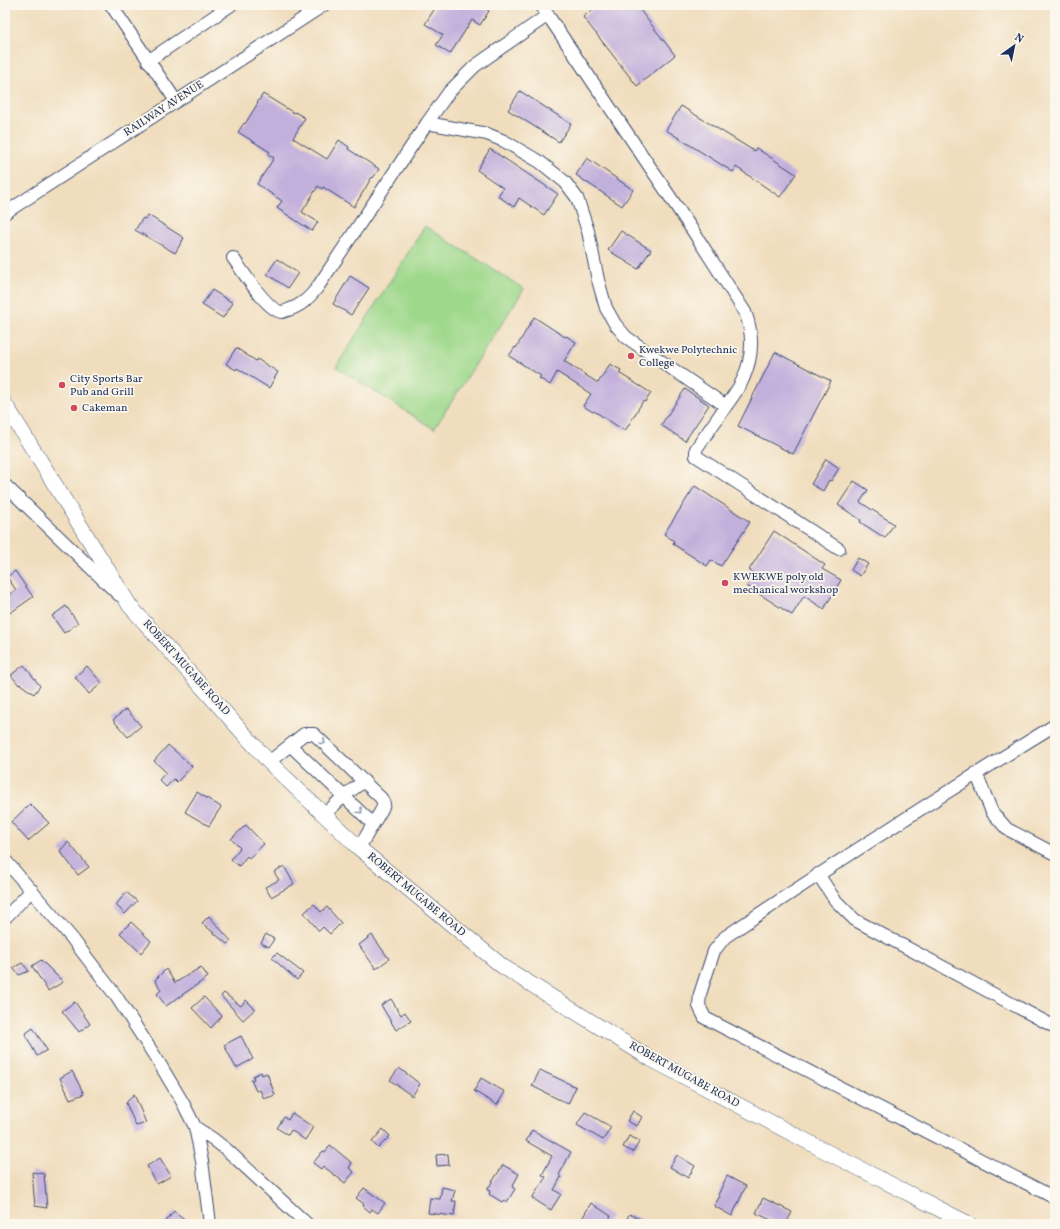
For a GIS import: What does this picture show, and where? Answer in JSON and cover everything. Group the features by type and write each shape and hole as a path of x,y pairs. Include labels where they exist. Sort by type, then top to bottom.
{"main road":[{"name":"ROBERT MUGABE ROAD","path":"5,404 130,606 269,762 359,848 502,966 651,1059 829,1153 970,1224"}],"street":[{"path":"112,5 176,102"},
{"path":"148,61 231,5"},
{"name":"RAILWAY AVENUE","path":"5,213 324,5"},
{"path":"233,258 264,300 273,308 283,312 297,307 308,300 449,92 475,66 544,10 693,231 745,312 750,326 752,347 743,380 696,449 696,456 839,549"},
{"path":"427,123 487,134 540,162 565,182 577,198 588,231 598,280 606,308 615,324 626,337 726,406"},
{"path":"5,485 130,606"},
{"path":"1055,725 976,773 818,874 725,937 714,951 700,994 699,1006 706,1018 1055,1198"},
{"path":"269,762 291,746 304,734 314,734 382,798 384,804 382,809 359,848"},
{"path":"291,746 373,824"},
{"path":"976,773 992,812 1008,829 1055,854"},
{"path":"324,815 344,796 364,781"},
{"path":"5,860 71,937 116,996 158,1061 196,1128 210,1224"},
{"path":"818,874 835,900 855,920 1055,1027"},
{"path":"5,918 32,890"},
{"path":"196,1128 227,1150 307,1224"}],"green space":[{"path":"425,226 524,289 434,429 336,367"}],"building":[{"path":"437,5 480,5 489,11 480,25 472,20 450,54 436,45 443,35 425,24"},
{"path":"598,5 636,5 675,55 637,86 583,17"},
{"path":"520,91 571,124 559,142 508,110"},
{"path":"263,94 305,118 293,138 327,159 339,140 349,147 348,149 379,169 373,178 372,177 354,207 323,187 322,189 318,186 302,212 318,222 312,231 277,208 282,201 257,184 274,158 268,154 270,152 238,132 244,123 245,124"},
{"path":"681,106 754,151 756,148 796,174 780,197 736,167 733,172 666,130"},
{"path":"490,149 558,194 544,215 519,198 514,207 498,196 503,188 477,170"},
{"path":"587,158 633,190 622,206 576,175"},
{"path":"148,215 184,238 175,253 135,230 143,218 145,219"},
{"path":"621,231 651,250 638,269 608,250"},
{"path":"277,259 298,273 288,288 267,274"},
{"path":"350,276 369,288 351,315 333,304"},
{"path":"212,290 233,303 223,318 202,305"},
{"path":"534,317 565,337 566,336 576,342 564,361 598,383 610,364 621,370 619,373 651,393 645,402 643,401 625,431 594,411 593,412 583,406 591,394 557,372 550,385 539,378 541,376 509,356 515,347 516,348"},
{"path":"236,348 256,361 257,359 278,372 269,388 237,368 236,370 226,364"},
{"path":"775,352 831,381 793,454 738,426"},
{"path":"685,389 709,405 685,441 661,425"},
{"path":"826,459 839,468 831,481 829,480 823,491 811,484"},
{"path":"854,481 868,490 860,502 894,524 885,538 860,522 861,520 838,505"},
{"path":"695,486 750,522 721,566 711,560 707,566 673,544 674,541 664,534"},
{"path":"774,531 825,565 822,569 841,580 824,609 804,596 792,615 747,586 755,574 749,570"},
{"path":"858,558 868,564 860,576 851,570"},
{"path":"15,571 33,597 10,613 5,606 5,597 16,590 7,577"},
{"path":"66,606 78,623 64,633 52,616"},
{"path":"24,665 40,686 34,694 20,684 19,685 11,675"},
{"path":"87,666 102,683 89,694 75,677"},
{"path":"126,709 141,726 128,737 113,720"},
{"path":"168,745 192,766 177,782 174,779 166,787 159,780 166,772 154,761"},
{"path":"197,792 221,807 209,826 185,812"},
{"path":"30,804 49,823 28,841 11,822"},
{"path":"246,825 264,844 249,858 247,856 239,866 231,859 240,848 231,839"},
{"path":"68,842 89,867 78,875 60,851"},
{"path":"284,866 294,884 271,897 265,887 279,880 274,872"},
{"path":"126,892 137,901 125,914 116,905"},
{"path":"314,904 321,912 327,907 341,923 330,934 323,927 319,931 304,913"},
{"path":"209,916 231,941 227,944 202,923"},
{"path":"131,922 151,941 141,953 120,933"},
{"path":"266,934 274,939 269,947 261,943"},
{"path":"372,935 389,959 376,969 359,945"},
{"path":"277,953 303,973 297,980 272,958"},
{"path":"41,960 63,982 48,991 32,966"},
{"path":"22,963 29,971 19,975 13,968"},
{"path":"201,967 208,977 166,1006 157,994 161,990 155,980 166,969 175,983"},
{"path":"224,993 241,1006 246,1000 255,1009 243,1020 221,996"},
{"path":"204,997 222,1016 211,1028 192,1008"},
{"path":"391,999 401,1015 405,1012 411,1021 396,1030 381,1005"},
{"path":"75,1002 90,1024 79,1032 62,1011"},
{"path":"33,1028 47,1050 37,1056 25,1034"},
{"path":"241,1036 253,1059 236,1068 224,1045"},
{"path":"399,1068 420,1084 412,1096 390,1080"},
{"path":"540,1070 576,1087 568,1104 532,1086"},
{"path":"72,1071 84,1094 70,1099 60,1078"},
{"path":"261,1072 262,1075 267,1073 275,1095 264,1099 260,1090 256,1091 251,1080 254,1079 253,1076"},
{"path":"481,1078 505,1092 497,1105 474,1091"},
{"path":"134,1094 146,1123 136,1126 126,1103"},
{"path":"633,1111 642,1117 637,1126 627,1121"},
{"path":"585,1112 611,1127 603,1140 577,1125"},
{"path":"292,1113 313,1127 305,1140 291,1130 288,1135 277,1128 284,1117 288,1120"},
{"path":"383,1129 390,1136 378,1148 372,1142"},
{"path":"532,1130 571,1152 559,1175 561,1177 554,1190 561,1194 551,1210 532,1198 546,1177 542,1175 552,1156 526,1141"},
{"path":"629,1136 640,1141 633,1152 623,1147"},
{"path":"330,1145 352,1163 349,1168 354,1172 345,1183 323,1166 321,1169 313,1163"},
{"path":"448,1154 449,1165 437,1166 436,1155"},
{"path":"677,1155 695,1166 688,1178 670,1167"},
{"path":"160,1158 171,1176 157,1184 147,1166"},
{"path":"503,1165 519,1174 512,1187 515,1189 507,1202 504,1200 502,1202 489,1194 490,1191 487,1190"},
{"path":"32,1172 44,1174 47,1208 35,1206"},
{"path":"727,1176 746,1186 732,1216 714,1206 720,1196 718,1195"},
{"path":"442,1187 455,1190 452,1201 456,1201 454,1216 428,1213 430,1198 440,1199"},
{"path":"364,1188 385,1203 378,1213 372,1209 370,1212 363,1206 364,1204 356,1198"},
{"path":"763,1198 792,1212 786,1224 772,1224 773,1221 756,1213"},
{"path":"591,1203 611,1216 606,1224 579,1224"},
{"path":"174,1211 191,1224 164,1224"},
{"path":"629,1214 652,1224 625,1224"}],"place":[{"name":"Kwekwe Polytechnic College","path":"631,356"},
{"name":"City Sports Bar Pub and Grill","path":"62,385"},
{"name":"Cakeman","path":"74,408"},
{"name":"KWEKWE poly old mechanical workshop","path":"725,583"}]}
